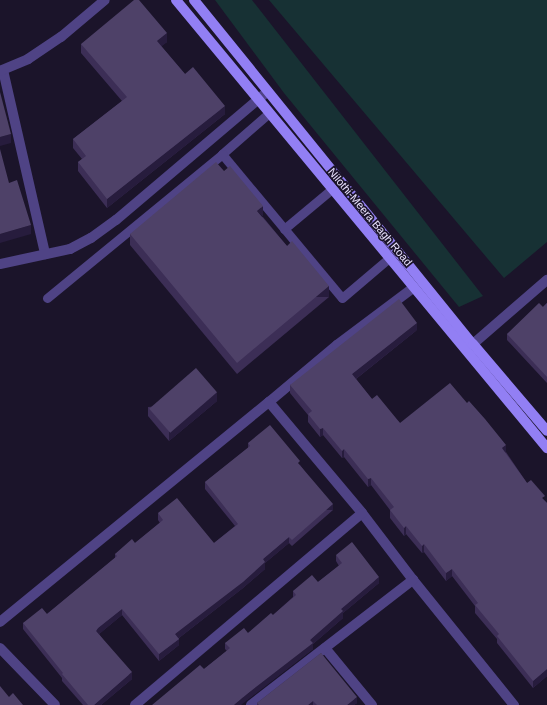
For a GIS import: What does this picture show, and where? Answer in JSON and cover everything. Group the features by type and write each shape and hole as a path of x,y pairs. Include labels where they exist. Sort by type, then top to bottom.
{"street":[{"path":"45,254 1,70 34,55 61,37 105,0"},
{"name":"Nilothi-Meera Bagh Road","path":"176,0 547,448"},
{"name":"Nilothi-Meera Bagh Road","path":"194,0 473,344 547,431"},
{"path":"0,264 70,249 91,238 116,220 268,91"},
{"path":"473,344 547,280"},
{"path":"0,622 337,345 413,288"},
{"path":"269,402 362,513 413,580 514,705"},
{"path":"135,705 362,513"},
{"path":"251,705 413,580"},
{"path":"0,648 55,705"},
{"path":"325,648 372,705"}],"lane":[{"path":"47,298 222,154 269,113"},
{"path":"222,154 342,298 389,258"},
{"path":"284,229 332,189"}],"green space":[{"path":"215,0 252,0 483,296 459,307 284,93"},
{"path":"269,0 547,0 547,242 504,278"}],"building":[{"path":"134,0 139,0 167,33 157,41 185,74 193,67 225,106 107,199 78,162 86,156 73,139 127,97 81,44"},
{"path":"0,92 11,134 0,137"},
{"path":"0,149 9,183 17,180 31,225 0,234"},
{"path":"216,162 224,171 230,166 263,206 257,211 287,246 292,241 329,286 237,363 130,234"},
{"path":"399,299 417,323 352,374 372,399 377,395 400,423 450,383 467,403 469,401 506,445 502,448 527,483 531,480 545,496 542,498 547,503 547,669 533,681 497,636 499,634 475,605 478,603 452,569 446,573 424,544 422,546 406,526 404,528 390,510 394,507 371,478 368,479 344,449 342,451 323,428 320,429 308,414 312,411 290,385"},
{"path":"539,303 543,307 547,303 547,377 507,334"},
{"path":"196,368 217,392 170,433 149,409"},
{"path":"270,425 300,461 298,463 333,504 292,540 289,537 263,559 265,562 243,582 175,634 179,639 159,654 122,609 98,628 96,631 132,672 94,705 88,705 23,623 42,608 47,614 117,556 115,554 132,539 135,543 163,520 158,513 177,498 214,543 238,524 205,482 250,446 248,443"},
{"path":"352,542 379,577 341,609 343,611 310,640 313,643 234,705 152,705 200,665 204,669 230,648 225,643 244,628 248,633 271,613 273,615 296,595 293,591 312,575 318,582 342,563 336,555"},
{"path":"321,653 357,697 347,705 317,705 313,701 308,705 259,705 257,703"},
{"path":"0,686 9,697 13,693 23,705 0,705"}]}
